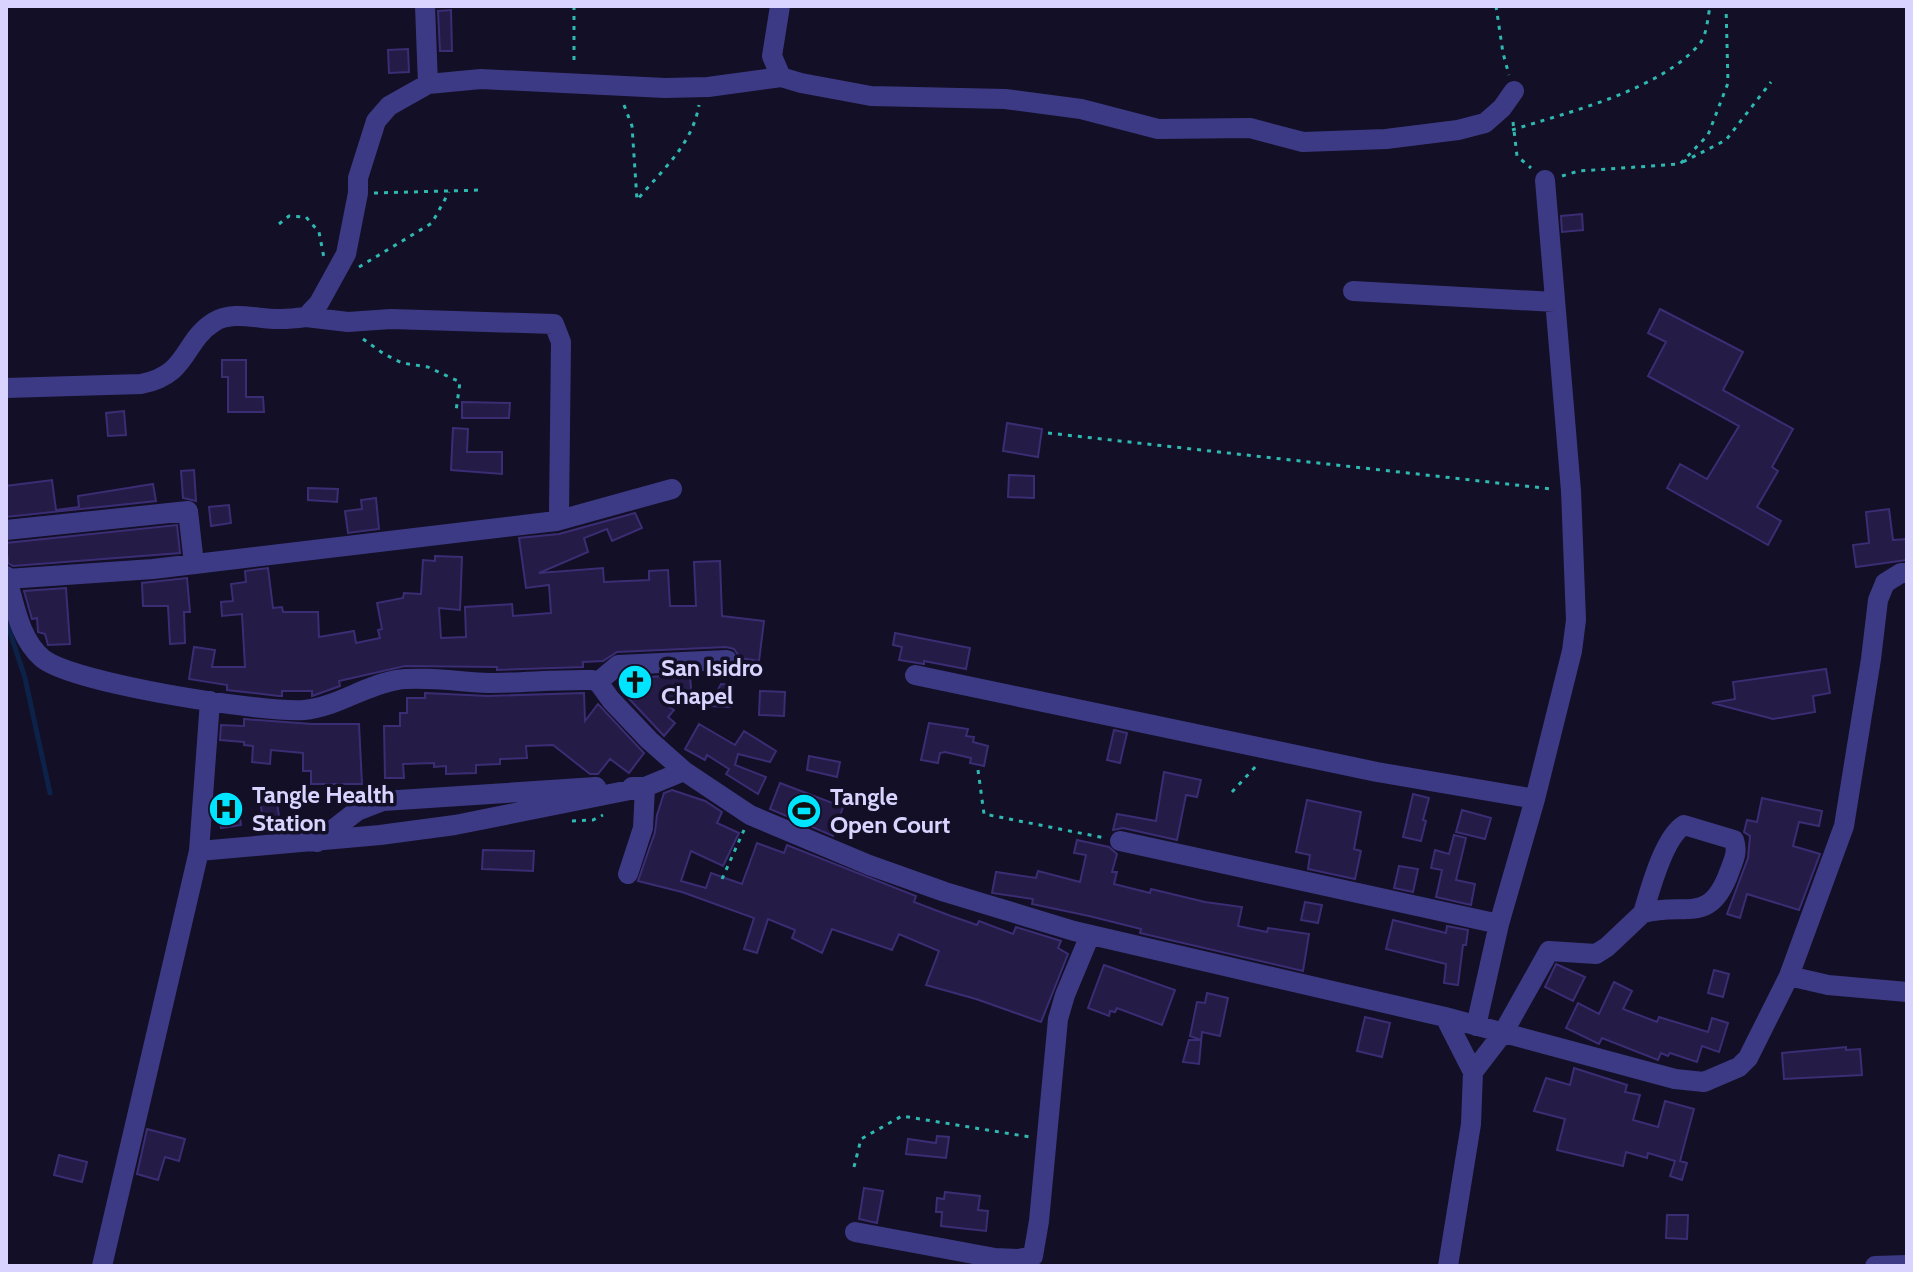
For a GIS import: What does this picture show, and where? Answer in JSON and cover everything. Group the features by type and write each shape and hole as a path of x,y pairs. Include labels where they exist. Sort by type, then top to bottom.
{"street":[{"path":"425,6 428,84"},
{"path":"780,6 772,56 781,77"},
{"path":"306,317 329,288 346,254 361,162 376,121 389,106 428,84 481,79 665,88 708,87 781,77 871,96 1005,99 1081,109 1158,129 1250,128 1303,142 1386,139 1458,130 1485,123 1502,108 1514,91"},
{"path":"1476,1026 1499,924 1535,799 1572,651 1576,620 1571,491 1545,180"},
{"path":"1353,291 1555,302"},
{"path":"6,388 141,384 160,380 172,371 214,322 229,316 306,317 348,322 391,319 554,324 559,333 561,361 559,514 556,521"},
{"path":"672,489 556,521 194,564 6,578 26,641 43,659 56,667 111,682 210,701 302,710 334,704 397,680 528,683 585,679 598,682 649,740 684,771 750,815 932,888 1090,935 1445,1017 1675,1079 1704,1082 1731,1072 1748,1058 1789,976 1844,826 1878,600 1885,583 1901,573 1907,573"},
{"path":"6,530 188,511 194,564"},
{"path":"598,682 618,665 727,660"},
{"path":"915,675 1377,772 1535,799"},
{"path":"102,1266 199,851 210,701"},
{"path":"199,851 317,842 455,825 645,787 684,771"},
{"path":"317,842 357,811 383,801 577,787 645,787"},
{"path":"628,874 643,828 645,787"},
{"path":"1473,1072 1503,1033 1549,951 1596,954 1643,913 1661,908 1689,911 1712,903 1725,884 1737,850 1734,840 1684,825 1675,831 1651,885 1643,913"},
{"path":"1120,841 1499,924"},
{"path":"855,1232 995,1258 1032,1261 1039,1221 1058,1019 1090,935"},
{"path":"1789,976 1828,985 1907,992"},
{"path":"1445,1017 1473,1072 1471,1124 1448,1266"},
{"path":"1875,1266 1907,1265"}],"path":[{"path":"574,6 574,69 582,82"},
{"path":"1496,6 1503,53 1514,91 1512,130 1517,156 1545,180 1579,171 1680,164 1726,140 1771,82"},
{"path":"1512,130 1584,107 1667,73 1703,39 1710,6"},
{"path":"1680,164 1708,135 1728,83 1726,6"},
{"path":"617,98 626,106 632,126 637,200 687,141 708,87"},
{"path":"358,193 482,190"},
{"path":"329,288 432,223 449,192"},
{"path":"279,224 289,216 306,217 319,232 324,258"},
{"path":"359,337 402,363 428,367 460,382 456,411"},
{"path":"1048,433 1571,491"},
{"path":"1232,792 1271,750"},
{"path":"978,770 984,814 1120,841"},
{"path":"722,879 750,815"},
{"path":"854,1167 861,1139 902,1116 1045,1139"}],"building":[{"path":"451,10 452,51 440,51 438,11"},
{"path":"408,49 409,72 389,73 388,50"},
{"path":"1582,214 1583,230 1562,232 1561,216"},
{"path":"1660,309 1743,352 1723,390 1793,429 1772,467 1778,471 1757,507 1781,521 1768,545 1667,488 1680,464 1707,479 1739,426 1648,376 1666,342 1648,333"},
{"path":"222,360 246,360 246,397 263,397 264,412 228,412 228,377 222,377"},
{"path":"462,402 510,403 509,418 462,418"},
{"path":"124,411 126,435 108,436 106,413"},
{"path":"1007,423 1042,429 1038,457 1003,451"},
{"path":"453,428 468,429 467,452 502,452 502,474 451,470"},
{"path":"194,470 196,501 183,498 181,471"},
{"path":"1009,475 1034,476 1034,498 1008,497"},
{"path":"52,480 56,510 79,507 78,496 153,484 156,501 6,517 6,486"},
{"path":"308,488 338,489 337,502 308,500"},
{"path":"376,498 379,529 348,533 345,511 362,509 361,500"},
{"path":"229,505 231,523 211,526 209,507"},
{"path":"1889,509 1893,540 1907,539 1907,560 1856,567 1853,545 1869,543 1866,512"},
{"path":"635,513 642,528 612,541 607,529 584,538 588,552 539,573 603,568 604,582 649,580 649,571 668,570 670,606 696,606 694,562 720,561 722,616 764,621 759,661 740,658 734,649 726,647 617,652 603,661 583,662 583,667 497,670 497,667 405,666 339,681 340,686 312,696 312,691 282,691 282,696 279,696 227,690 227,685 189,679 194,647 215,650 212,667 245,667 242,614 222,616 221,602 233,601 231,584 246,582 245,571 268,568 273,608 282,607 283,612 318,612 319,637 354,631 356,643 380,638 378,630 382,629 377,603 403,598 404,593 421,594 423,560 435,561 435,556 462,557 460,610 439,608 441,638 466,637 465,607 512,604 513,616 551,613 549,585 526,588 519,538 559,534"},
{"path":"177,525 180,553 13,566 8,563 6,543"},
{"path":"187,578 190,612 184,612 185,643 170,644 168,606 143,606 142,583"},
{"path":"66,588 70,644 48,645 45,634 38,632 37,618 32,619 24,591"},
{"path":"895,633 970,648 966,669 899,660 902,647 893,645"},
{"path":"1826,669 1830,693 1813,696 1815,712 1773,719 1712,703 1735,699 1733,682"},
{"path":"690,675 691,689 678,705 664,704 674,710 668,717 675,723 664,736 619,688 619,681 623,678"},
{"path":"721,684 732,685 730,707 709,706"},
{"path":"760,691 785,692 784,716 759,715"},
{"path":"425,693 488,696 584,693 585,721 598,704 644,753 629,773 610,759 598,774 590,774 553,745 526,746 527,758 500,759 500,764 476,765 476,773 446,774 446,766 434,767 434,763 403,764 404,778 385,778 384,726 400,726 400,713 407,713 407,698 425,698"},
{"path":"244,719 359,724 362,784 311,784 311,771 303,771 303,753 271,750 270,764 252,762 253,746 220,740 221,725 244,726"},
{"path":"929,723 968,729 966,736 974,737 973,742 988,746 984,766 970,763 971,758 945,752 940,753 938,763 921,760"},
{"path":"699,724 735,745 744,731 776,751 770,762 738,754 735,765 766,777 758,794 726,774 729,769 707,755 705,760 685,749"},
{"path":"1114,730 1127,733 1120,763 1107,760"},
{"path":"809,756 840,762 837,777 807,770"},
{"path":"1164,772 1201,780 1197,797 1186,795 1177,840 1123,828 1113,830 1117,814 1156,821"},
{"name":"Tangle Open Court","path":"780,783 843,807 833,836 770,809"},
{"path":"672,790 705,801 722,812 717,823 739,833 723,866 691,851 681,881 706,888 711,873 742,884 757,843 784,853 787,845 916,896 914,902 951,916 977,925 979,921 1013,934 1016,927 1061,941 1058,948 1068,954 1041,1022 926,985 939,951 899,934 892,950 832,929 822,953 792,938 795,930 768,919 757,953 744,949 754,918 682,892 638,881 655,832 664,793"},
{"path":"1413,794 1429,798 1421,841 1403,837"},
{"path":"276,796 281,829 264,831 260,798"},
{"name":"Tangle Health Station","path":"237,798 241,825 221,828 219,816 215,817 216,802"},
{"path":"1762,798 1822,811 1819,826 1799,822 1793,846 1820,854 1799,910 1747,894 1740,918 1727,914 1748,858 1750,836 1744,832 1747,820 1757,822"},
{"path":"1307,800 1361,812 1354,849 1361,851 1355,879 1308,869 1310,855 1296,852"},
{"path":"1462,810 1491,818 1485,839 1456,832"},
{"path":"1454,835 1466,838 1456,880 1475,884 1471,905 1436,897 1442,870 1431,868 1435,850 1449,854"},
{"path":"1077,840 1109,847 1117,854 1112,872 1117,872 1114,884 1150,893 1151,889 1242,907 1238,926 1267,932 1268,928 1309,934 1303,971 1140,933 1141,929 1032,904 1033,899 992,893 996,872 1036,878 1038,871 1080,882 1086,855 1074,853"},
{"path":"483,850 534,851 533,871 482,869"},
{"path":"1399,866 1418,869 1413,892 1394,888"},
{"path":"1305,902 1322,905 1318,923 1301,920"},
{"path":"1393,920 1446,933 1447,926 1468,930 1458,985 1444,983 1446,964 1386,949"},
{"path":"1556,964 1585,977 1573,1001 1545,987"},
{"path":"1104,965 1175,990 1162,1025 1117,1008 1115,1012 1110,1011 1109,1016 1088,1008"},
{"path":"1714,970 1729,974 1723,997 1708,993"},
{"path":"1614,982 1632,991 1623,1009 1657,1022 1659,1017 1708,1032 1712,1018 1728,1023 1719,1052 1702,1046 1697,1062 1670,1053 1668,1056 1661,1053 1658,1060 1602,1038 1599,1044 1566,1028 1578,1003 1599,1014"},
{"path":"1207,993 1228,998 1220,1036 1202,1032 1199,1064 1183,1062 1189,1040 1201,1040 1190,1036 1197,1002 1205,1003"},
{"path":"1365,1017 1390,1023 1382,1057 1357,1051"},
{"path":"1846,1047 1846,1050 1860,1049 1862,1075 1784,1079 1782,1053"},
{"path":"1574,1068 1627,1085 1625,1092 1640,1095 1633,1120 1658,1127 1665,1101 1694,1109 1680,1161 1687,1163 1682,1180 1670,1176 1675,1161 1648,1153 1647,1158 1626,1152 1623,1166 1557,1150 1565,1119 1534,1111 1546,1078 1570,1085"},
{"path":"147,1129 185,1139 179,1161 165,1157 158,1180 137,1174"},
{"path":"937,1136 949,1137 946,1158 906,1154 908,1139 936,1143"},
{"path":"59,1155 87,1162 82,1182 54,1175"},
{"path":"864,1188 883,1191 877,1223 859,1219"},
{"path":"945,1192 980,1196 978,1210 988,1211 986,1231 941,1226 942,1212 936,1212 937,1198 944,1199"},
{"path":"1667,1215 1688,1215 1687,1239 1666,1238"}],"waterway":[{"path":"6,620 25,678 50,793"}],"place":[{"name":"San Isidro Chapel","path":"635,682"},
{"name":"Tangle Health Station","path":"226,809"},
{"name":"Tangle Open Court","path":"804,811"}]}
